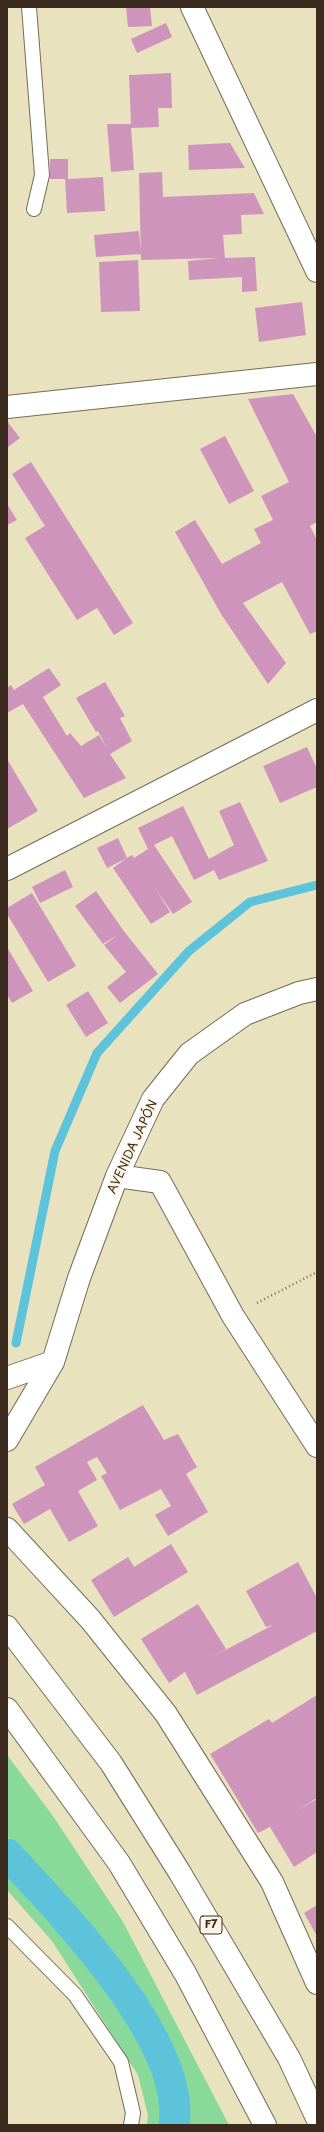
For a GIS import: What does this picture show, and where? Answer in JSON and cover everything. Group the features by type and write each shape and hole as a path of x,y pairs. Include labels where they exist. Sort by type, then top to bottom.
{"main road":[{"path":"192,7 317,272"},
{"path":"7,406 317,374"},
{"path":"7,869 317,710"},
{"name":"AVENIDA JAPÓN","path":"7,1440 53,1362 79,1278 117,1176 153,1099 189,1054 245,1014 299,993 317,989"},
{"path":"117,1176 160,1182 234,1316 317,1446"},
{"path":"7,1378 53,1362"},
{"path":"7,1529 90,1619 166,1714 272,1882 317,1983"},
{"name":"F7","path":"7,1627 111,1763 180,1873 289,2058 317,2118"},
{"path":"7,1709 119,1863 185,1973 265,2125"}],"lane":[{"path":"29,7 42,175 34,210"},
{"path":"7,1926 75,1995 121,2062 133,2114 131,2125"}],"path":[{"path":"234,1316 317,1272"}],"green space":[{"path":"7,1755 53,1816 123,1922 229,2125 184,2125 183,2093 168,2041 145,2003 92,1929 7,1836"},
{"path":"7,1867 54,1919 119,2001 154,2056 164,2092 164,2125 147,2125 148,2115 138,2075 52,1941 7,1890"}],"building":[{"path":"126,7 150,7 152,26 128,27"},
{"path":"166,23 172,37 137,53 131,39"},
{"path":"171,73 172,108 158,108 159,127 131,128 134,170 111,172 107,124 131,124 129,75"},
{"path":"230,143 245,168 189,170 188,145"},
{"path":"50,159 68,159 68,179 103,177 105,211 67,213 65,179 50,179"},
{"path":"162,172 163,197 254,193 264,214 241,215 242,234 223,235 225,258 255,257 257,291 242,292 242,277 189,280 188,261 219,258 141,260 139,173"},
{"path":"139,231 141,254 96,257 94,235"},
{"path":"138,260 140,311 101,312 99,262"},
{"path":"302,302 306,335 259,342 255,308"},
{"path":"293,394 317,437 317,522 310,526 317,540 317,631 310,634 282,582 243,603 286,663 268,684 221,614 175,532 195,520 222,564 261,543 254,529 273,520 261,496 289,482 248,399"},
{"path":"7,421 20,438 7,448"},
{"path":"225,436 254,491 229,504 200,449"},
{"path":"31,462 133,623 114,635 97,608 77,620 25,538 45,526 12,474"},
{"path":"7,504 17,520 7,525"},
{"path":"49,668 61,685 43,697 67,736 70,733 81,746 99,735 108,750 98,731 96,732 76,698 105,682 125,716 120,718 132,741 110,754 126,778 84,798 23,704 7,713 7,688 11,685 14,690"},
{"path":"307,747 317,769 317,787 280,803 263,766"},
{"path":"7,759 38,811 7,829"},
{"path":"240,802 268,861 219,880 214,870 194,880 172,836 154,845 192,902 173,914 155,888 170,912 151,924 113,868 132,855 134,858 148,849 138,828 183,806 209,859 234,845 219,811"},
{"path":"118,838 127,858 107,868 97,848"},
{"path":"65,870 73,887 40,903 32,887"},
{"path":"96,891 123,930 158,974 120,1003 107,987 126,972 104,945 119,934 103,944 75,906"},
{"path":"32,893 76,966 48,982 7,914 7,908"},
{"path":"7,947 33,991 12,1003 7,995"},
{"path":"88,991 108,1023 86,1037 66,1005"},
{"path":"143,1405 164,1440 178,1434 197,1467 186,1474 208,1512 168,1536 155,1515 171,1506 161,1489 120,1510 101,1476 107,1473 97,1457 87,1462 97,1480 78,1491 98,1526 69,1542 50,1509 24,1524 12,1504 45,1485 35,1467"},
{"path":"171,1544 188,1572 114,1617 91,1580 128,1557 134,1567"},
{"path":"298,1562 317,1598 317,1631 197,1695 185,1672 169,1683 141,1639 198,1604 226,1649 212,1657 273,1625 266,1627 246,1591"},
{"path":"317,1695 317,1798 296,1811 317,1799 317,1852 294,1867 270,1827 258,1833 210,1754 269,1719 272,1723"},
{"path":"317,1905 317,1936 304,1913"}],"waterway":[{"path":"16,1343 55,1151 97,1053 189,951 250,902 317,885"},
{"path":"7,1854 87,1943 116,1980 141,2018 161,2056 173,2092 174,2125"}]}
